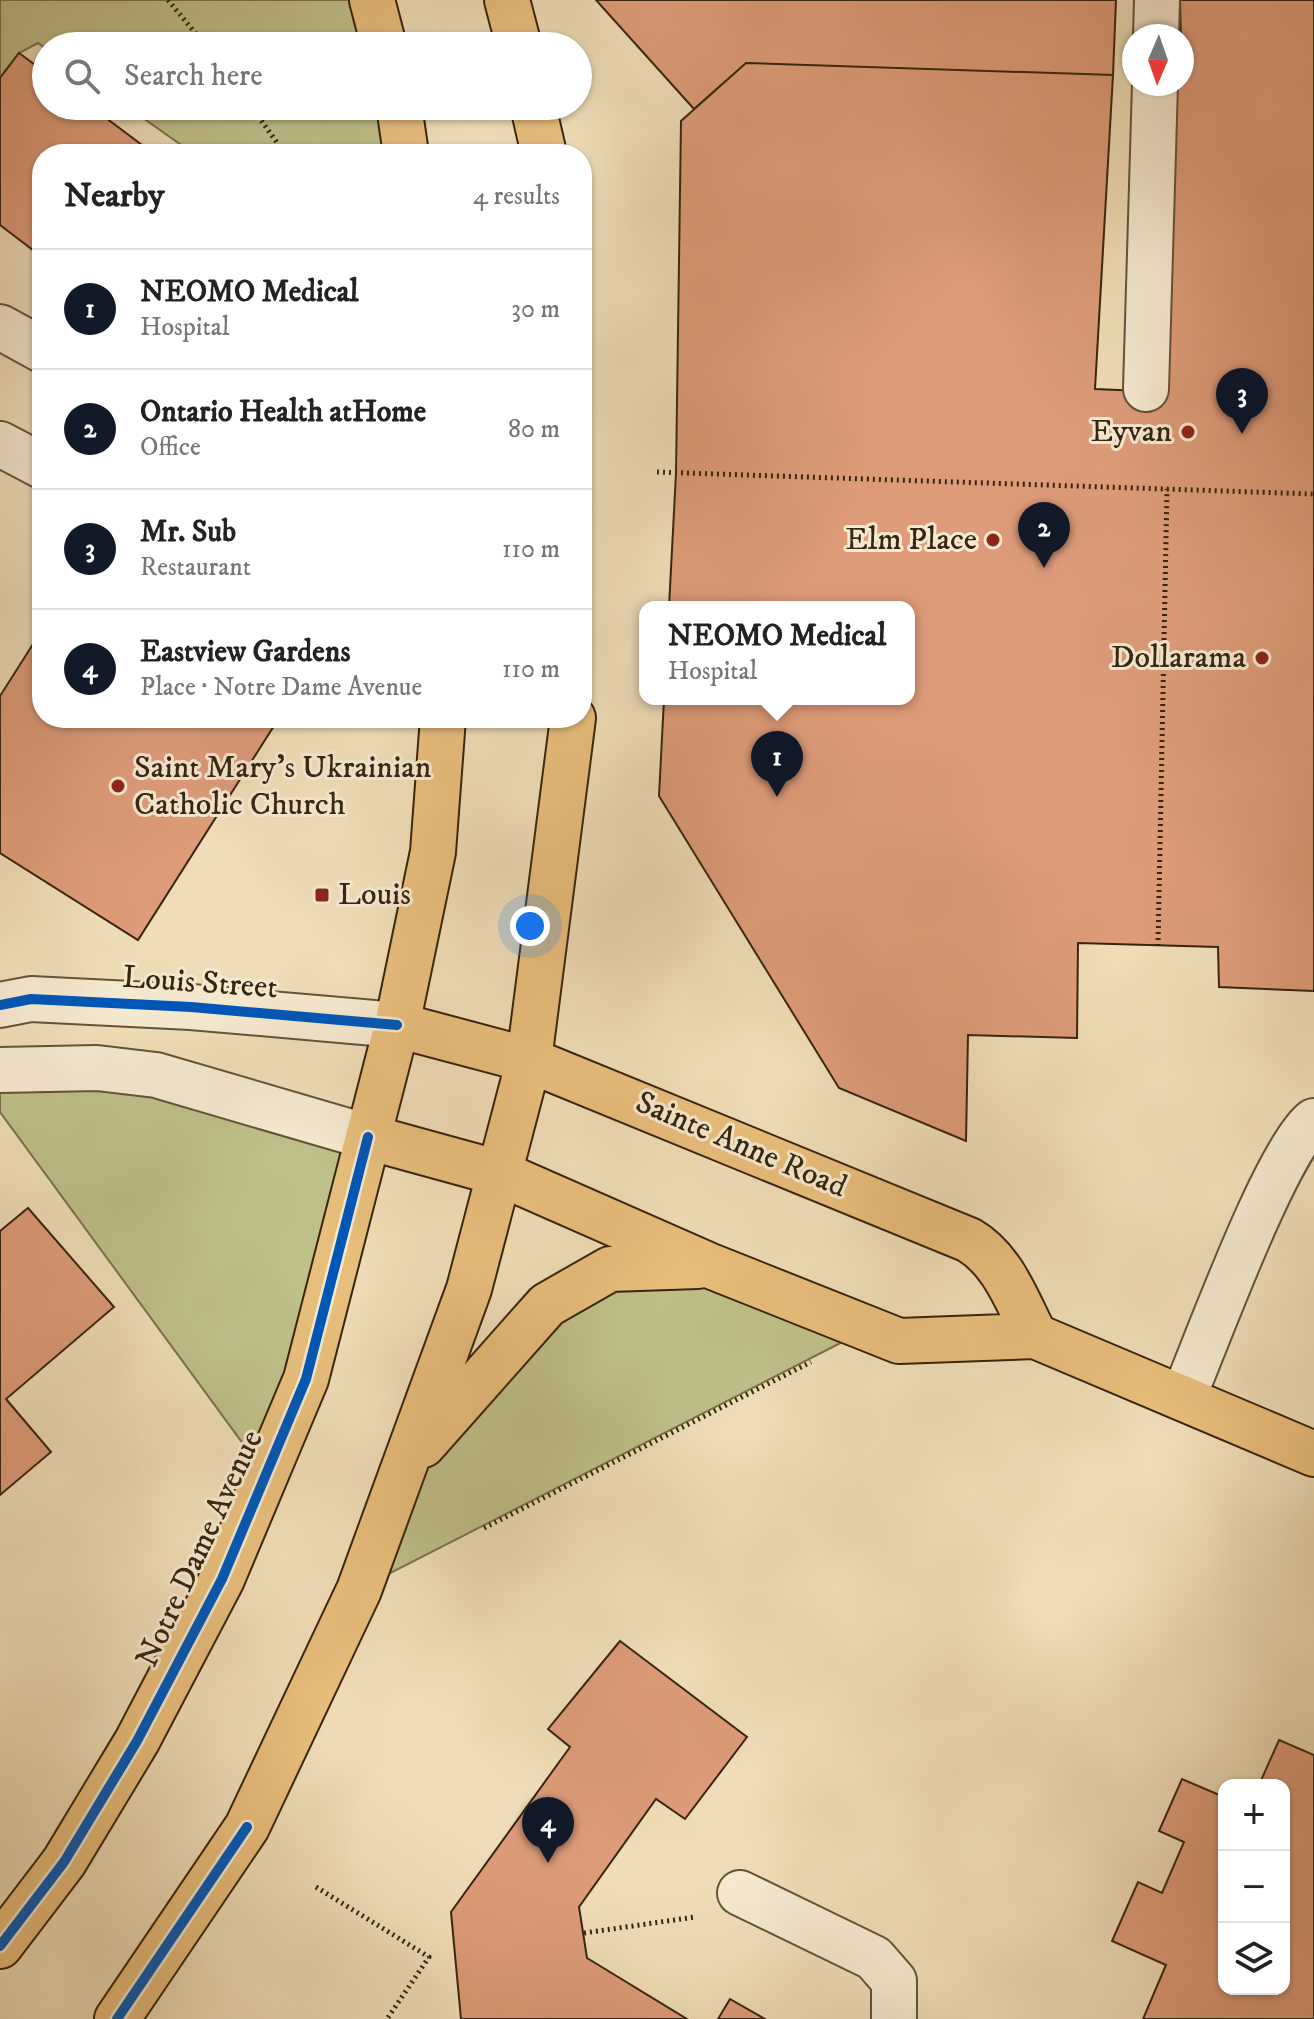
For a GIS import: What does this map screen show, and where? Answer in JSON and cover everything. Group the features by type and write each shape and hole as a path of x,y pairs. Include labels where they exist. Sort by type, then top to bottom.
{"main road":[{"path":"372,0 380,32"},
{"path":"507,0 515,32"},
{"path":"401,120 405,144"},
{"path":"536,120 542,144"},
{"name":"Notre Dame Avenue","path":"0,1946 80,1836 137,1741 222,1579 306,1379 397,1025 433,852 442,728"},
{"path":"117,2019 247,1827 359,1590 469,1289 529,1060 572,728"},
{"name":"Sainte Anne Road","path":"397,1025 529,1060 969,1240 984,1248 999,1267 1035,1336"},
{"path":"368,1137 499,1173 708,1265 899,1341 1035,1336 1311,1447"},
{"path":"402,1470 498,1356 547,1305 610,1269 708,1265"}],"street":[{"path":"1156,24 1157,0"},
{"path":"1146,389 1155,96"},
{"path":"0,327 32,345"},
{"path":"0,444 32,461"},
{"name":"Louis Street","path":"0,1005 31,999 191,1007 397,1025"},
{"path":"0,1070 97,1068 156,1075 368,1137"},
{"path":"1183,1398 1280,1169 1314,1121"},
{"path":"740,1893 874,1958 894,1981 894,2019"}],"path":[{"path":"168,0 194,32"},
{"path":"261,120 278,144"},
{"path":"657,472 1314,494"},
{"path":"1158,946 1167,489"},
{"path":"484,1528 812,1362"},
{"path":"316,1887 429,1957 387,2019"}],"green space":[{"path":"0,0 367,0 375,32 32,32 32,46 19,53 0,78"},
{"path":"146,120 395,120 399,144 180,144"},
{"path":"97,1072 364,1140 263,1471 0,1112 0,1074"},
{"path":"705,1270 860,1333 365,1586 405,1474 499,1364 613,1274"}],"building":[{"path":"596,0 1116,0 1113,75 746,63 694,109"},
{"name":"Elm Place","path":"1180,0 1314,0 1314,991 1219,987 1218,947 1078,943 1077,1038 968,1035 966,1141 839,1088 659,796 664,705 915,705 915,601 669,601 676,473 681,121 746,63 1113,75 1095,389 1166,392 1177,96 1194,96 1194,24 1181,24"},
{"path":"19,53 32,63 32,120 109,120 141,144 32,144 32,249 0,225 0,78"},
{"name":"Saint Mary’s Ukrainian Catholic Church","path":"32,646 32,728 273,728 138,940 0,853 0,696"},
{"path":"28,1208 114,1307 6,1399 51,1452 0,1495 0,1231"},
{"path":"620,1641 747,1737 685,1819 656,1799 579,1907 587,1958 687,2019 461,2019 451,1912 570,1747 548,1729"},
{"path":"1279,1740 1314,1755 1314,2019 1143,2019 1166,1965 1112,1941 1138,1882 1162,1893 1184,1842 1159,1831 1182,1779 1218,1794 1218,1995 1290,1995 1290,1779 1262,1779"},
{"path":"730,1999 765,2019 718,2019"}],"cycle path":[{"path":"0,1005 31,999 191,1007 397,1025"},
{"path":"0,1946 64,1862 137,1741 222,1579 306,1379 368,1137"},
{"path":"117,2019 247,1827"}],"place":[{"name":"Eyvan","path":"1188,432"},
{"name":"Mr. Sub","path":"1242,434"},
{"name":"Elm Place","path":"993,540"},
{"name":"Ontario Health atHome","path":"1044,568"},
{"name":"Dollarama","path":"1262,658"},
{"name":"Saint Mary’s Ukrainian Catholic Church","path":"118,786"},
{"name":"NEOMO Medical","path":"777,797"},
{"name":"Louis","path":"322,895"},
{"name":"Eastview Gardens","path":"548,1863"}]}
